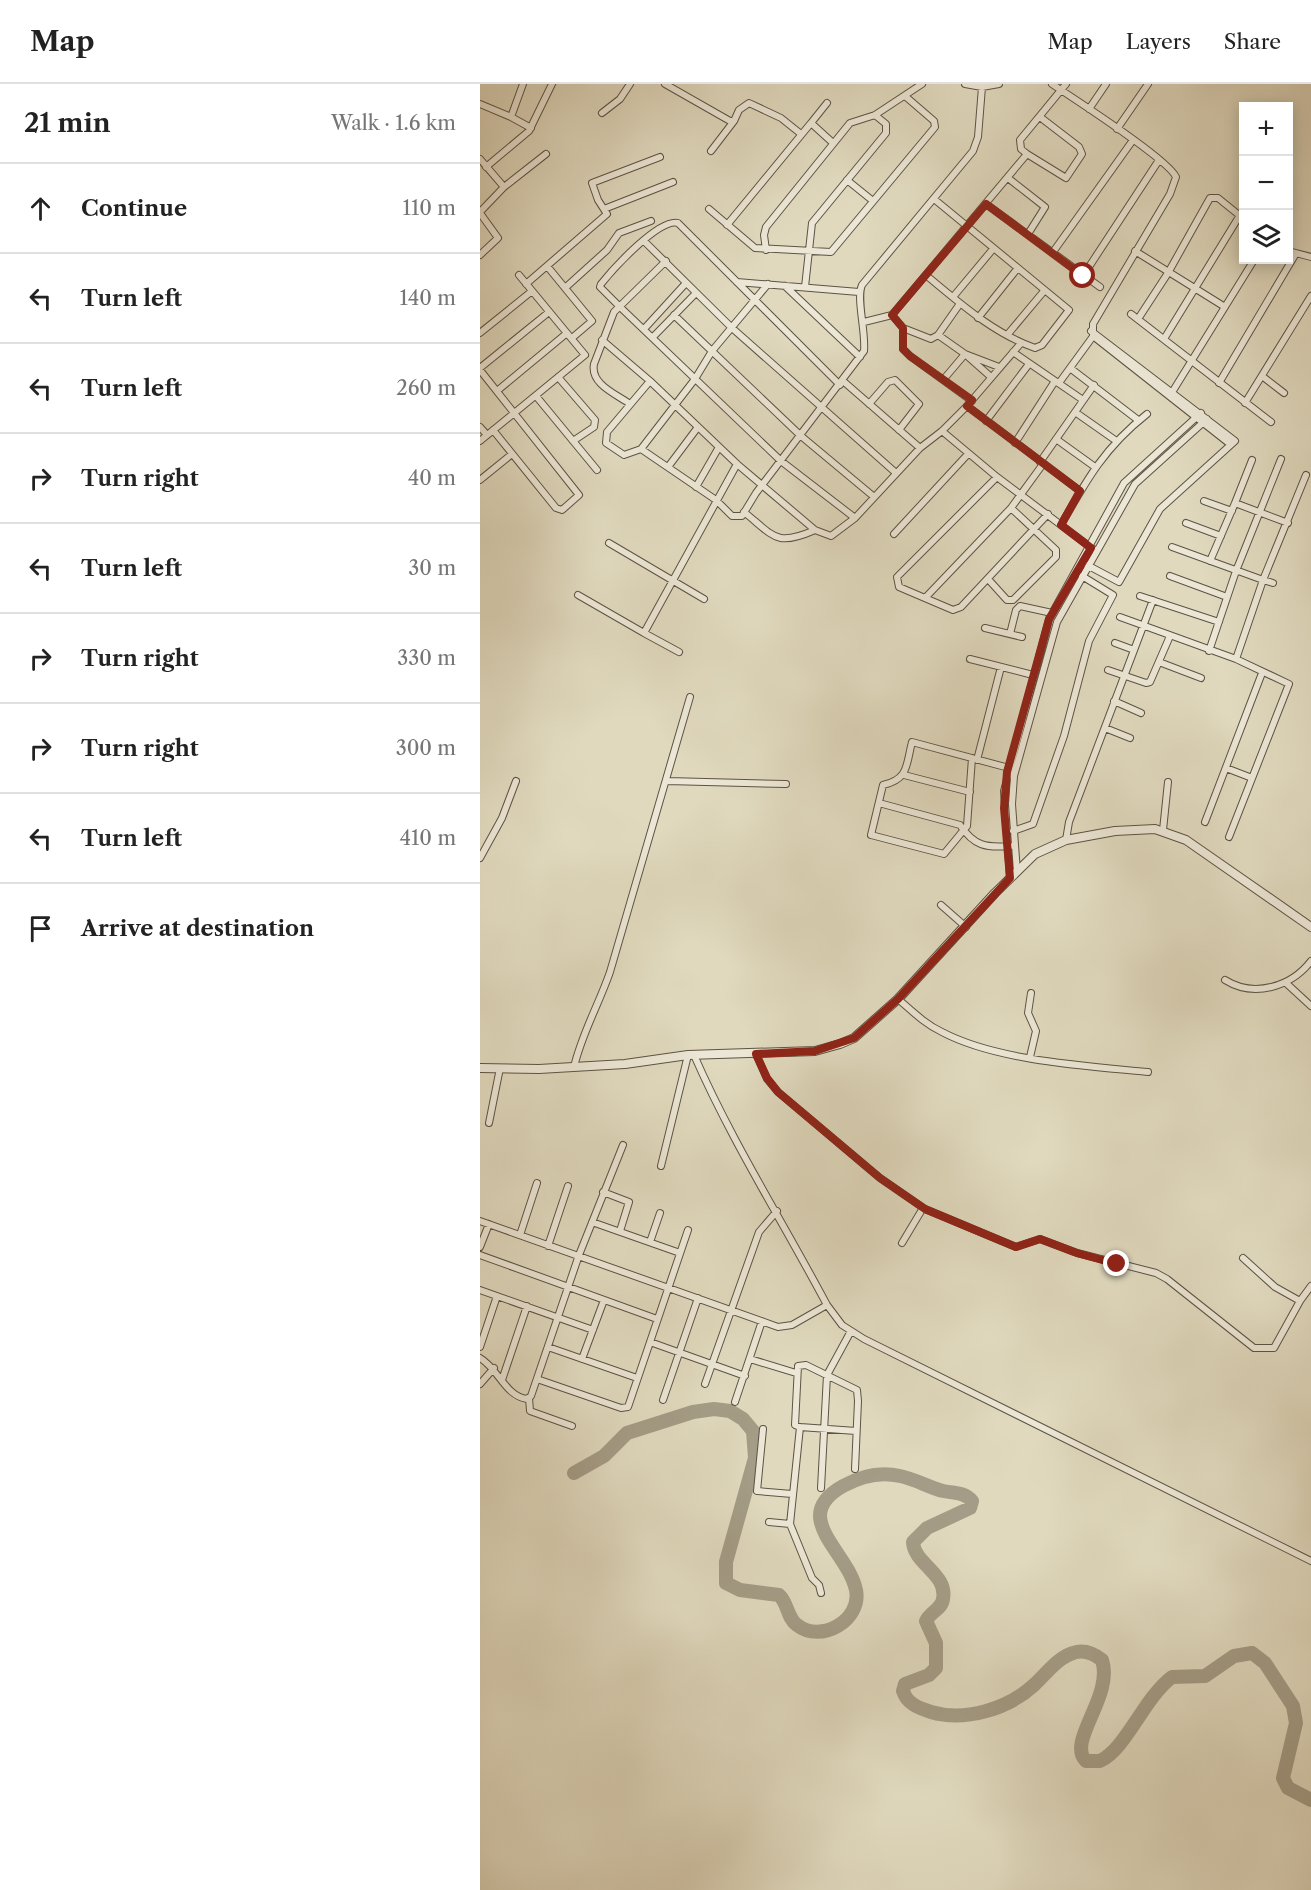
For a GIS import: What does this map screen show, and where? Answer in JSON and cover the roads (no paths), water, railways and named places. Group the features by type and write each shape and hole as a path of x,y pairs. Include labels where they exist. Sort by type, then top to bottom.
{"street":[{"path":"511,117 523,84"},
{"path":"486,167 531,128 552,84"},
{"path":"602,113 620,99 630,84"},
{"path":"665,84 734,121"},
{"path":"766,250 764,235 766,227 850,123 875,115 922,84"},
{"path":"965,84 982,87 999,84"},
{"path":"1015,443 1094,333 1108,295 1176,180 1175,173 1159,160 1052,84"},
{"path":"1040,117 1079,147 1082,154 1066,178 1021,150 1020,140 1066,84"},
{"path":"1089,109 1106,84"},
{"path":"1117,129 1148,84"},
{"path":"641,448 716,500 736,518 744,512 864,351 864,322 859,292 976,145 982,87"},
{"path":"709,209 751,246 766,250 831,252 935,125 905,96"},
{"path":"711,151 740,110 748,103 781,118 801,134"},
{"path":"727,225 827,103"},
{"path":"480,104 531,128"},
{"path":"806,287 812,223 887,130 886,124 875,115"},
{"path":"811,123 833,143"},
{"path":"1053,252 1133,140"},
{"path":"480,255 498,238 480,212 504,187 546,154"},
{"path":"864,322 892,315 1027,154"},
{"path":"526,284 607,214 592,183 660,157"},
{"path":"480,159 504,187"},
{"path":"1083,276 1159,160"},
{"path":"1008,178 1045,207 1028,234"},
{"path":"847,180 873,201"},
{"path":"604,209 672,182"},
{"path":"1138,319 1168,273 1210,198 1218,198 1239,215"},
{"path":"927,276 953,297 959,305 1021,343 1040,347 1069,310 934,199"},
{"path":"986,204 1100,287"},
{"path":"565,288 607,249 619,233 651,221"},
{"path":"1164,339 1239,222"},
{"path":"855,518 781,460 694,380 601,288 601,284 618,264 668,224 678,224 841,383 920,448"},
{"path":"644,241 732,328 896,473"},
{"path":"953,297 993,249"},
{"path":"1135,251 1225,307"},
{"path":"1293,253 1304,253 1311,257"},
{"path":"630,404 601,384 594,375 594,364 619,306 666,261"},
{"path":"1171,394 1193,362 1252,264"},
{"path":"1218,383 1286,264"},
{"path":"497,391 592,321 548,266"},
{"path":"978,318 1017,269"},
{"path":"480,441 585,355 519,275"},
{"path":"736,282 859,292"},
{"path":"644,329 686,283"},
{"path":"650,381 607,432 605,441 621,454 641,448 673,404 694,380 712,351 768,284"},
{"path":"784,285 860,357"},
{"path":"480,333 532,291"},
{"path":"1008,334 1044,291"},
{"path":"653,337 696,292"},
{"path":"1245,403 1311,296"},
{"path":"892,315 903,328 927,339 938,335 959,305"},
{"path":"493,430 556,508 562,510 579,495 480,369 549,312"},
{"path":"1131,314 1270,422"},
{"path":"674,315 801,436 873,496"},
{"path":"903,328 903,349 943,380 986,421 1080,491"},
{"path":"1082,562 1119,582 1160,509 1235,441 1202,418 1094,333"},
{"path":"938,335 965,354 991,377"},
{"path":"603,340 650,381 737,464 816,530 828,536 835,535 855,518 920,448 942,431 969,403 1021,343"},
{"path":"1013,352 1083,400"},
{"path":"943,380 965,354"},
{"path":"965,354 999,367"},
{"path":"986,421 1029,364"},
{"path":"1070,368 1138,420"},
{"path":"1262,376 1284,393"},
{"path":"558,377 595,420 594,427 573,441"},
{"path":"869,404 888,382 895,380 919,404 899,430"},
{"path":"926,597 1011,508 1094,385"},
{"path":"536,396 597,470"},
{"path":"1075,412 1115,440"},
{"path":"1061,525 1095,467 1115,440 1147,414"},
{"path":"1017,872 1012,804 1014,776 1052,635 1064,605 1088,566 1124,483 1202,418"},
{"path":"480,427 487,435"},
{"path":"668,467 698,427"},
{"path":"942,431 997,477 1094,550"},
{"path":"1056,439 1095,467"},
{"path":"696,487 719,447"},
{"path":"480,480 512,454"},
{"path":"894,534 968,454"},
{"path":"1209,651 1236,572 1281,459"},
{"path":"1210,561 1252,460"},
{"path":"644,633 737,464"},
{"path":"1236,659 1263,580 1306,476"},
{"path":"997,477 897,577 899,587 957,609 1048,514"},
{"path":"1204,501 1232,511"},
{"path":"1235,503 1288,522"},
{"path":"988,579 1007,600 1013,600 1056,557 1056,550 1011,508"},
{"path":"744,512 780,539 791,539 816,530"},
{"path":"1186,523 1221,536"},
{"path":"609,543 704,598"},
{"path":"1172,547 1236,572 1273,583"},
{"path":"1010,878 1004,808 1009,768 1033,675 1052,614 1082,562 1094,550"},
{"path":"1013,831 1033,824 1064,736 1089,641 1113,595 1082,576"},
{"path":"1170,576 1227,597"},
{"path":"578,595 679,652"},
{"path":"1140,596 1219,622"},
{"path":"1066,837 1069,822 1153,600"},
{"path":"1010,634 1016,610 1020,606 1052,614"},
{"path":"1120,617 1236,659 1289,684 1229,837"},
{"path":"985,628 1022,637"},
{"path":"1108,670 1146,683 1150,682 1170,636"},
{"path":"1115,643 1134,650"},
{"path":"970,658 1033,675"},
{"path":"1160,662 1201,678"},
{"path":"1001,667 974,759 968,818 963,830 944,854 871,835 884,785 898,781 904,775 912,742 974,759 1009,768"},
{"path":"1205,822 1262,673"},
{"path":"575,1063 578,1049 610,972 690,697"},
{"path":"1114,702 1141,713"},
{"path":"1105,728 1130,738"},
{"path":"1226,768 1252,778"},
{"path":"904,775 970,792"},
{"path":"480,858 502,818 516,781"},
{"path":"667,781 786,784"},
{"path":"1163,826 1168,782"},
{"path":"879,803 960,825 967,837 990,848 1014,846"},
{"path":"480,1068 575,1063 625,1064 691,1055 815,1051 840,1044 854,1038 898,999 1010,878 1041,850 1066,837 1163,826 1197,845 1311,927"},
{"path":"940,905 964,926"},
{"path":"1225,980 1245,989 1286,983 1299,975 1311,961"},
{"path":"1286,983 1311,1006"},
{"path":"1030,1057 1036,1031 1028,1013 1031,993"},
{"path":"898,999 924,1022 942,1033 975,1044 1030,1057 1148,1072"},
{"path":"756,1054 767,1078 778,1092 854,1158 923,1208 1016,1247 1040,1239 1077,1253 1156,1273 1167,1279 1254,1347 1274,1348 1311,1286"},
{"path":"661,1166 691,1055"},
{"path":"691,1055 827,1305 850,1331 1311,1561"},
{"path":"489,1123 500,1068"},
{"path":"572,1426 530,1411 529,1398 579,1256 622,1145"},
{"path":"520,1235 537,1184"},
{"path":"548,1246 568,1186"},
{"path":"603,1192 629,1202 620,1231"},
{"path":"902,1243 923,1208"},
{"path":"705,1384 759,1232 777,1211"},
{"path":"650,1242 660,1213"},
{"path":"480,1221 762,1321 785,1327 827,1305"},
{"path":"592,1222 680,1253"},
{"path":"480,1247 489,1224"},
{"path":"537,1379 624,1409 629,1405 688,1230"},
{"path":"480,1255 657,1319"},
{"path":"1243,1258 1275,1287 1300,1301"},
{"path":"480,1290 593,1330"},
{"path":"480,1347 483,1326 497,1296"},
{"path":"663,1400 698,1298"},
{"path":"582,1359 604,1300"},
{"path":"502,1380 527,1306"},
{"path":"735,1402 762,1321"},
{"path":"821,1488 827,1375 850,1331"},
{"path":"650,1342 745,1376"},
{"path":"548,1347 637,1378"},
{"path":"480,1358 494,1368 515,1395 529,1398"},
{"path":"750,1359 796,1373"},
{"path":"855,1469 856,1431 857,1390 803,1365 798,1366 794,1422 800,1428 856,1431"},
{"path":"480,1384 494,1368"},
{"path":"800,1428 790,1524 812,1578 819,1585 821,1593"},
{"path":"763,1429 758,1491 792,1494"},
{"path":"769,1522 790,1524"}],"waterway":[{"path":"574,1473 604,1456 627,1433 693,1412 714,1409 730,1411 743,1419 753,1431 755,1458 726,1562 726,1583 740,1590 779,1595 797,1625 817,1632 838,1626 853,1611 856,1601 856,1590 851,1576 826,1535 821,1522 821,1510 827,1498 843,1486 857,1480 870,1475 885,1474 906,1477 943,1491 966,1496 972,1501 970,1508 927,1528 913,1542 919,1557 941,1583 943,1599 926,1621 936,1643 936,1668 929,1675 905,1684 903,1691 910,1702 918,1707 944,1715 986,1711 1012,1701 1024,1693 1067,1655 1081,1651 1088,1652 1102,1660 1104,1674 1097,1703 1085,1730 1081,1753 1086,1761 1100,1761 1118,1746 1153,1697 1172,1677 1205,1676 1234,1656 1252,1653 1265,1663 1293,1706 1296,1723 1283,1778 1288,1788 1311,1800"}]}
